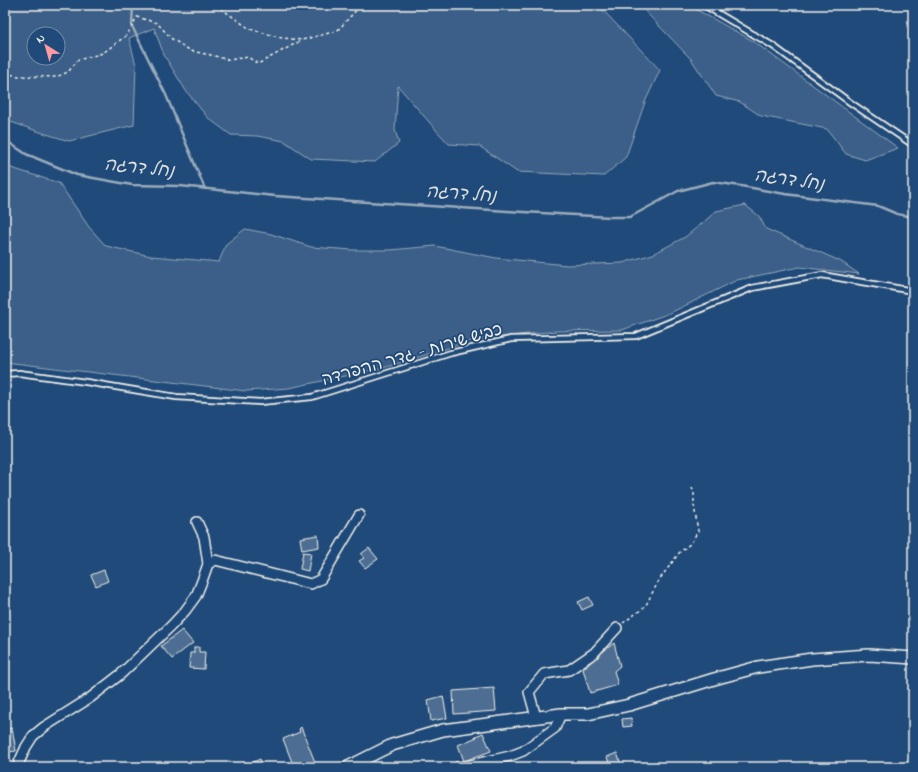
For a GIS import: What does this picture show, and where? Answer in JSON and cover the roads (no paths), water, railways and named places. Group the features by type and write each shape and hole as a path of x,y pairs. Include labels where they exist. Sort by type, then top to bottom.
{"street":[{"path":"208,564 215,560 311,584 320,579 359,514"},
{"path":"17,767 33,736 50,723 90,698 121,674 185,611 196,596 208,564 204,537 197,522"},
{"path":"536,717 530,692 544,674 569,670 594,653 617,628"},
{"path":"348,767 392,745 443,730 560,714 588,714 630,706 714,679 758,667 812,659 869,655 913,658"},
{"path":"458,767 510,756 523,751 555,728 560,714"}],"lane":[{"path":"704,5 773,46 851,103 913,145"},
{"name":"כביש שירות - גדר ההפרדה","path":"5,374 19,372 176,397 260,402 312,397 451,354 511,339 636,336 752,288 822,275 913,291"}],"waterway":[{"path":"133,5 132,26 166,95 205,189"},
{"name":"נחל דרגה","path":"5,140 26,154 77,175 132,185 180,186 275,196 524,212 630,217 678,191 713,182 785,194 878,206 897,214 913,217"}]}
